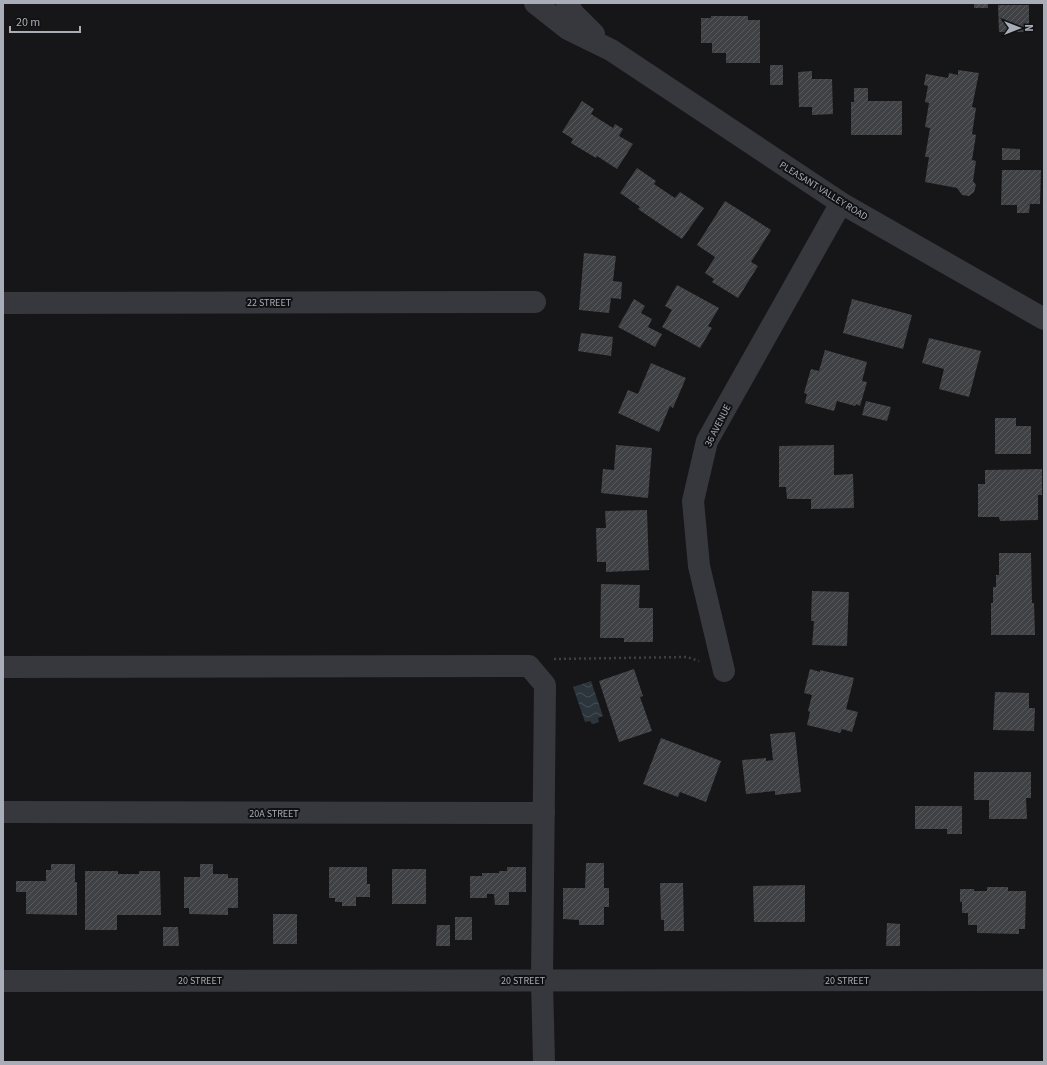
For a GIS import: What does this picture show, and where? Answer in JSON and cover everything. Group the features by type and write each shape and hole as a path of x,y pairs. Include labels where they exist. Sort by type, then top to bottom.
{"street":[{"name":"PLEASANT VALLEY ROAD","path":"535,3 568,29 611,50 841,203 1044,319"},
{"name":"PLEASANT VALLEY ROAD","path":"567,3 573,13 611,50"},
{"name":"36 AVENUE","path":"724,671 699,566 693,501 707,441 841,203"},
{"name":"22 STREET","path":"3,303 535,302"},
{"path":"3,667 529,666 545,685 542,980 544,1062"},
{"name":"20A STREET","path":"3,812 544,813"},
{"name":"20 STREET","path":"3,980 1044,980"}],"path":[{"path":"529,666 552,660 687,657 724,671"}],"water":[{"path":"591,681 603,716 598,718 599,722 592,724 590,721 585,722 573,687"}],"building":[{"path":"974,3 988,3 988,8 974,8"},
{"path":"998,5 1029,5 1029,32 999,32"},
{"path":"711,16 748,16 748,20 760,20 760,63 726,63 726,53 712,53 712,43 701,43 701,18 711,18"},
{"path":"770,65 783,65 783,85 770,85"},
{"path":"958,70 979,73 972,107 976,108 972,134 976,135 972,160 976,161 973,181 976,185 974,192 969,196 962,195 957,188 925,182 929,157 925,157 930,128 925,127 929,103 925,102 928,86 924,85 926,74 948,78 949,73 958,75"},
{"path":"812,71 812,79 832,79 833,114 812,115 812,107 799,107 798,72"},
{"path":"854,88 868,88 868,101 902,101 902,135 851,135 851,102 854,102"},
{"path":"582,101 594,109 591,114 613,128 615,124 623,129 619,136 633,144 617,169 597,156 596,158 571,143 573,139 562,132"},
{"path":"1002,148 1020,149 1020,160 1002,160"},
{"path":"637,168 656,181 654,184 675,198 680,192 704,208 682,239 638,209 640,207 620,193"},
{"path":"1002,170 1041,170 1040,204 1030,204 1029,213 1017,213 1017,205 1001,205"},
{"path":"725,201 771,230 751,262 758,266 738,298 712,282 714,279 705,273 715,257 697,245"},
{"path":"584,253 616,256 613,281 622,282 621,299 611,298 609,313 579,310"},
{"path":"677,285 719,308 708,326 712,328 700,348 662,327 672,310 665,306"},
{"path":"634,299 645,306 641,313 652,319 648,327 662,334 655,347 618,327"},
{"path":"852,299 912,315 903,349 843,333"},
{"path":"581,333 613,337 611,356 578,351"},
{"path":"929,338 981,351 969,397 939,389 944,369 922,363"},
{"path":"825,350 867,362 862,381 867,382 860,406 837,401 834,411 805,403 807,394 804,393 811,369 819,371"},
{"path":"651,363 686,378 673,408 670,406 659,432 618,413 628,390 638,394"},
{"path":"866,401 891,407 887,421 862,415"},
{"path":"995,418 1016,418 1016,426 1031,426 1031,454 995,454"},
{"path":"616,445 652,448 648,498 601,493 603,469 614,470"},
{"path":"834,445 834,475 853,474 854,508 811,509 811,499 787,499 786,487 779,487 779,446"},
{"path":"1042,469 1042,495 1038,495 1038,520 1000,521 999,517 978,517 978,484 985,484 985,470"},
{"path":"647,510 649,570 606,572 606,562 597,562 596,528 606,528 605,511"},
{"path":"999,553 1031,553 1032,603 1034,603 1035,635 991,635 991,603 993,603 993,587 996,587 996,575 999,575"},
{"path":"601,584 640,585 639,608 653,608 653,642 624,642 624,638 600,638"},
{"path":"812,591 849,592 847,646 812,645 814,621 811,621"},
{"path":"634,669 643,696 640,697 652,731 619,742 599,681"},
{"path":"810,669 854,678 846,709 858,712 852,732 842,729 840,733 807,725 810,712 808,711 812,695 804,693"},
{"path":"995,692 1029,693 1029,708 1035,708 1034,731 993,730"},
{"path":"795,732 801,792 775,795 775,791 746,794 742,760 766,758 766,761 773,760 770,734"},
{"path":"661,738 721,761 706,802 680,792 678,797 643,784"},
{"path":"974,772 1031,772 1031,798 1026,798 1027,819 989,819 989,800 974,800"},
{"path":"915,806 962,806 962,834 947,834 947,829 915,829"},
{"path":"586,863 604,863 604,888 609,888 609,907 604,907 604,925 579,925 579,920 563,919 563,888 585,888"},
{"path":"51,864 75,864 75,882 77,882 77,915 26,914 26,892 16,892 16,881 46,881 46,870 51,870"},
{"path":"200,864 213,864 213,874 228,874 228,878 238,878 238,908 228,908 228,915 189,914 189,908 184,908 184,877 200,877"},
{"path":"329,867 367,867 367,884 370,884 370,897 356,897 356,906 342,906 342,902 335,902 335,898 329,898"},
{"path":"507,867 526,867 526,892 509,892 509,905 495,905 494,894 487,894 487,898 470,898 470,876 482,876 482,873 499,873 499,871 507,871"},
{"path":"392,869 426,869 426,904 392,904"},
{"path":"85,871 118,871 118,874 139,874 139,871 160,871 161,915 117,915 117,930 85,930"},
{"path":"660,883 683,883 684,931 664,931 664,920 661,920"},
{"path":"805,885 805,922 754,922 753,886"},
{"path":"987,887 1008,887 1008,891 1026,891 1025,929 1019,929 1019,934 977,933 977,925 968,925 968,913 962,913 960,889 987,891"},
{"path":"273,914 297,914 297,944 273,944"},
{"path":"455,917 472,917 472,940 455,940"},
{"path":"887,923 900,924 900,946 886,946"},
{"path":"437,925 450,925 450,946 436,946"},
{"path":"163,927 178,927 179,946 163,946"}]}
